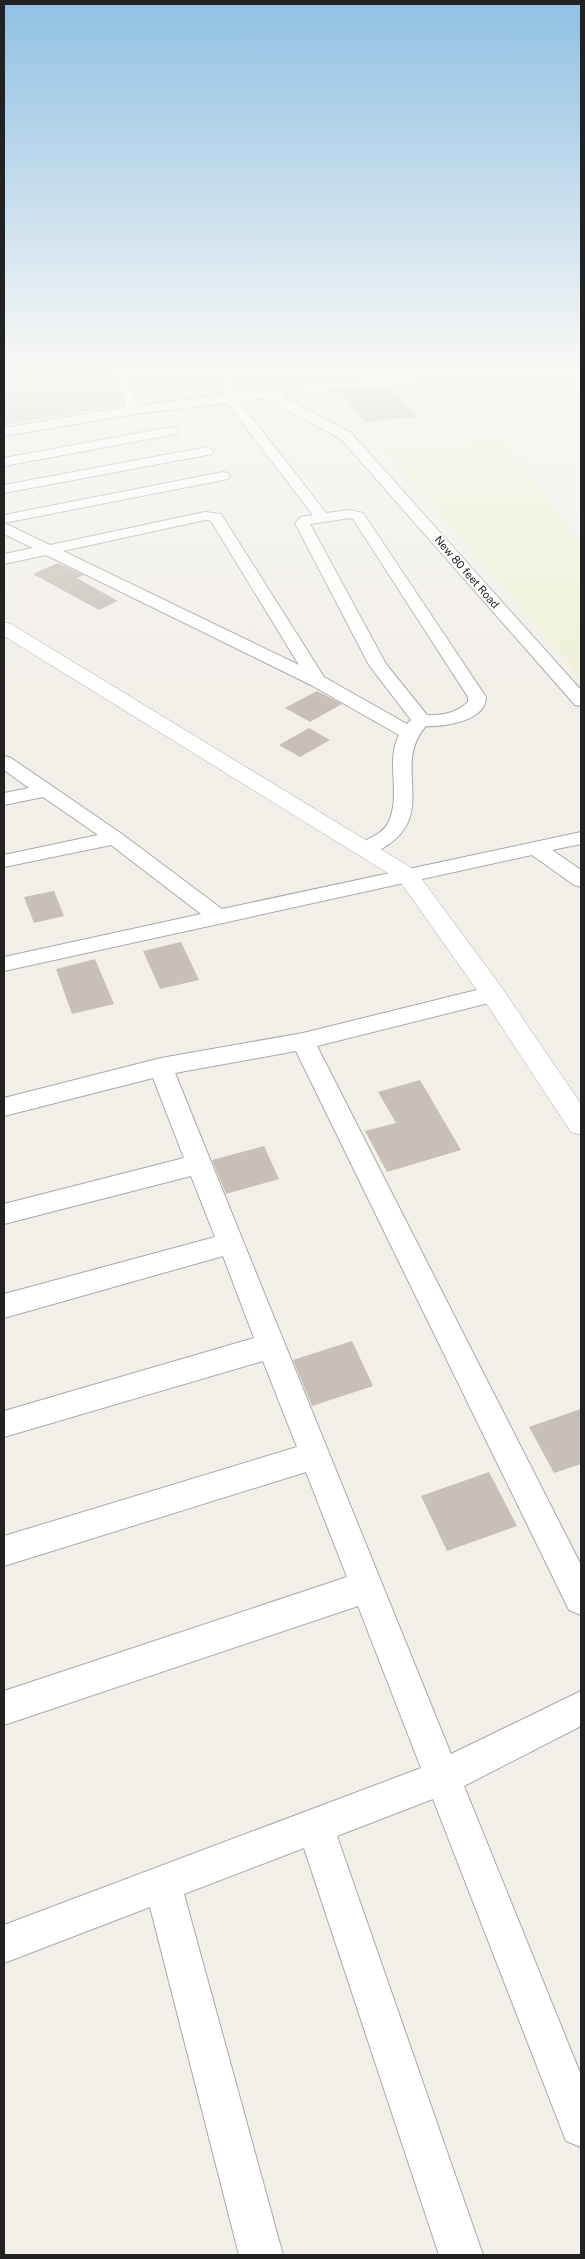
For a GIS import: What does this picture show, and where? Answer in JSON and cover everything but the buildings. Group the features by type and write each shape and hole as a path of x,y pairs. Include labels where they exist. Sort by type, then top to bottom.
{"street":[{"path":"4,488 84,473"},
{"path":"290,473 322,517"},
{"name":"New 80 feet Road","path":"380,473 575,685 581,701"},
{"path":"4,519 222,476"},
{"path":"365,850 388,836 398,823 403,800 403,743 415,727 459,716 478,704 477,697 358,516 350,514 306,520 302,523 378,665 415,727"},
{"path":"4,559 204,516 216,517 317,681"},
{"path":"4,528 49,548 317,681 415,727"},
{"path":"4,628 407,875 493,994 581,1125"},
{"path":"4,762 115,838 217,916"},
{"path":"4,799 45,791"},
{"path":"4,860 115,838"},
{"path":"4,964 581,838"},
{"path":"535,848 581,880"},
{"path":"4,1107 161,1067 303,1041 493,994"},
{"path":"303,1041 581,1599"},
{"path":"161,1067 581,2126"},
{"path":"4,1214 199,1164"},
{"path":"4,1306 230,1244"},
{"path":"4,1424 271,1346"},
{"path":"4,1551 314,1456"},
{"path":"4,1708 366,1587"},
{"path":"4,1944 444,1777 581,1708"},
{"path":"315,1826 461,2255"},
{"path":"163,1884 261,2255"}],"green space":[{"path":"405,473 530,473 581,545 581,675 579,675"}]}
